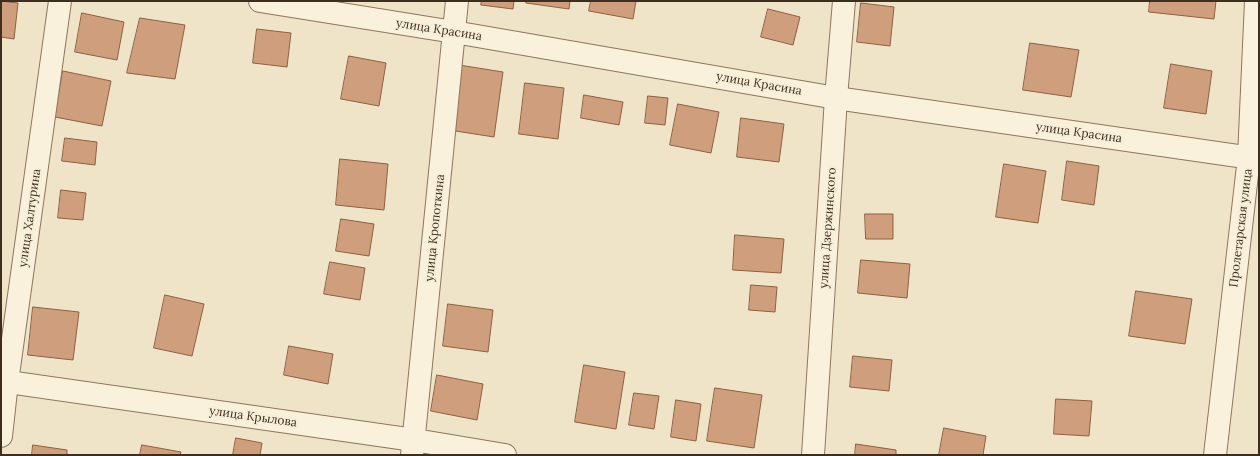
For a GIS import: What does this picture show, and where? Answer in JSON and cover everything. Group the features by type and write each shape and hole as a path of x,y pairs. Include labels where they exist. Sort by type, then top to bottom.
{"street":[{"name":"улица Халтурина","path":"1,436 4,382 60,1"},
{"name":"улица Красина","path":"260,1 454,32 836,98 1254,158"},
{"name":"улица Кропоткина","path":"413,448 457,1"},
{"name":"улица Дзержинского","path":"813,455 836,98 844,1"},
{"name":"Пролетарская улица","path":"1214,455 1254,158 1256,1"},
{"name":"улица Крылова","path":"4,382 413,448 505,455"}],"building":[{"path":"1,1 18,3 14,39 1,37"},
{"path":"482,1 514,1 513,9 481,5"},
{"path":"527,1 570,1 569,9 526,3"},
{"path":"591,1 636,1 633,19 589,11"},
{"path":"1150,1 1216,1 1214,19 1149,12"},
{"path":"861,3 894,7 890,46 857,42"},
{"path":"768,9 800,17 793,45 761,37"},
{"path":"82,13 124,22 117,60 75,52"},
{"path":"140,18 185,25 175,79 127,73"},
{"path":"257,29 291,33 287,67 253,63"},
{"path":"1030,43 1079,50 1071,97 1023,90"},
{"path":"349,56 386,63 379,106 341,99"},
{"path":"1171,64 1212,71 1206,114 1164,108"},
{"path":"459,65 503,72 494,137 449,130"},
{"path":"63,71 111,81 102,126 55,117"},
{"path":"525,83 564,88 558,139 519,134"},
{"path":"584,95 623,102 619,125 581,118"},
{"path":"648,96 668,98 665,125 645,123"},
{"path":"678,104 719,112 711,153 670,145"},
{"path":"741,118 784,124 779,162 737,157"},
{"path":"65,138 97,142 95,165 62,161"},
{"path":"340,159 388,164 384,210 336,205"},
{"path":"1067,161 1099,166 1094,205 1062,200"},
{"path":"1004,164 1046,171 1038,223 996,217"},
{"path":"61,190 86,193 83,220 58,218"},
{"path":"865,214 893,214 893,239 866,239"},
{"path":"341,219 374,224 369,256 336,251"},
{"path":"735,235 784,239 781,273 733,270"},
{"path":"861,260 910,264 907,298 858,293"},
{"path":"330,262 365,268 360,300 324,294"},
{"path":"751,285 777,287 775,312 749,310"},
{"path":"1136,291 1192,299 1185,344 1129,336"},
{"path":"165,295 204,304 192,356 154,348"},
{"path":"448,304 493,310 488,352 443,346"},
{"path":"33,307 79,312 73,360 28,355"},
{"path":"289,346 333,354 328,384 284,375"},
{"path":"853,356 892,360 889,391 850,387"},
{"path":"584,365 625,372 616,429 575,422"},
{"path":"437,375 483,384 477,420 431,411"},
{"path":"715,388 762,395 754,448 707,441"},
{"path":"634,393 659,396 654,429 629,425"},
{"path":"1056,399 1092,401 1089,436 1054,434"},
{"path":"676,400 701,404 696,441 671,437"},
{"path":"944,428 986,436 983,455 939,455"},
{"path":"236,438 262,443 260,455 233,455"},
{"path":"856,444 896,450 896,455 855,455"},
{"path":"33,445 67,450 67,455 32,455"},
{"path":"142,445 181,452 180,455 140,455"}]}
